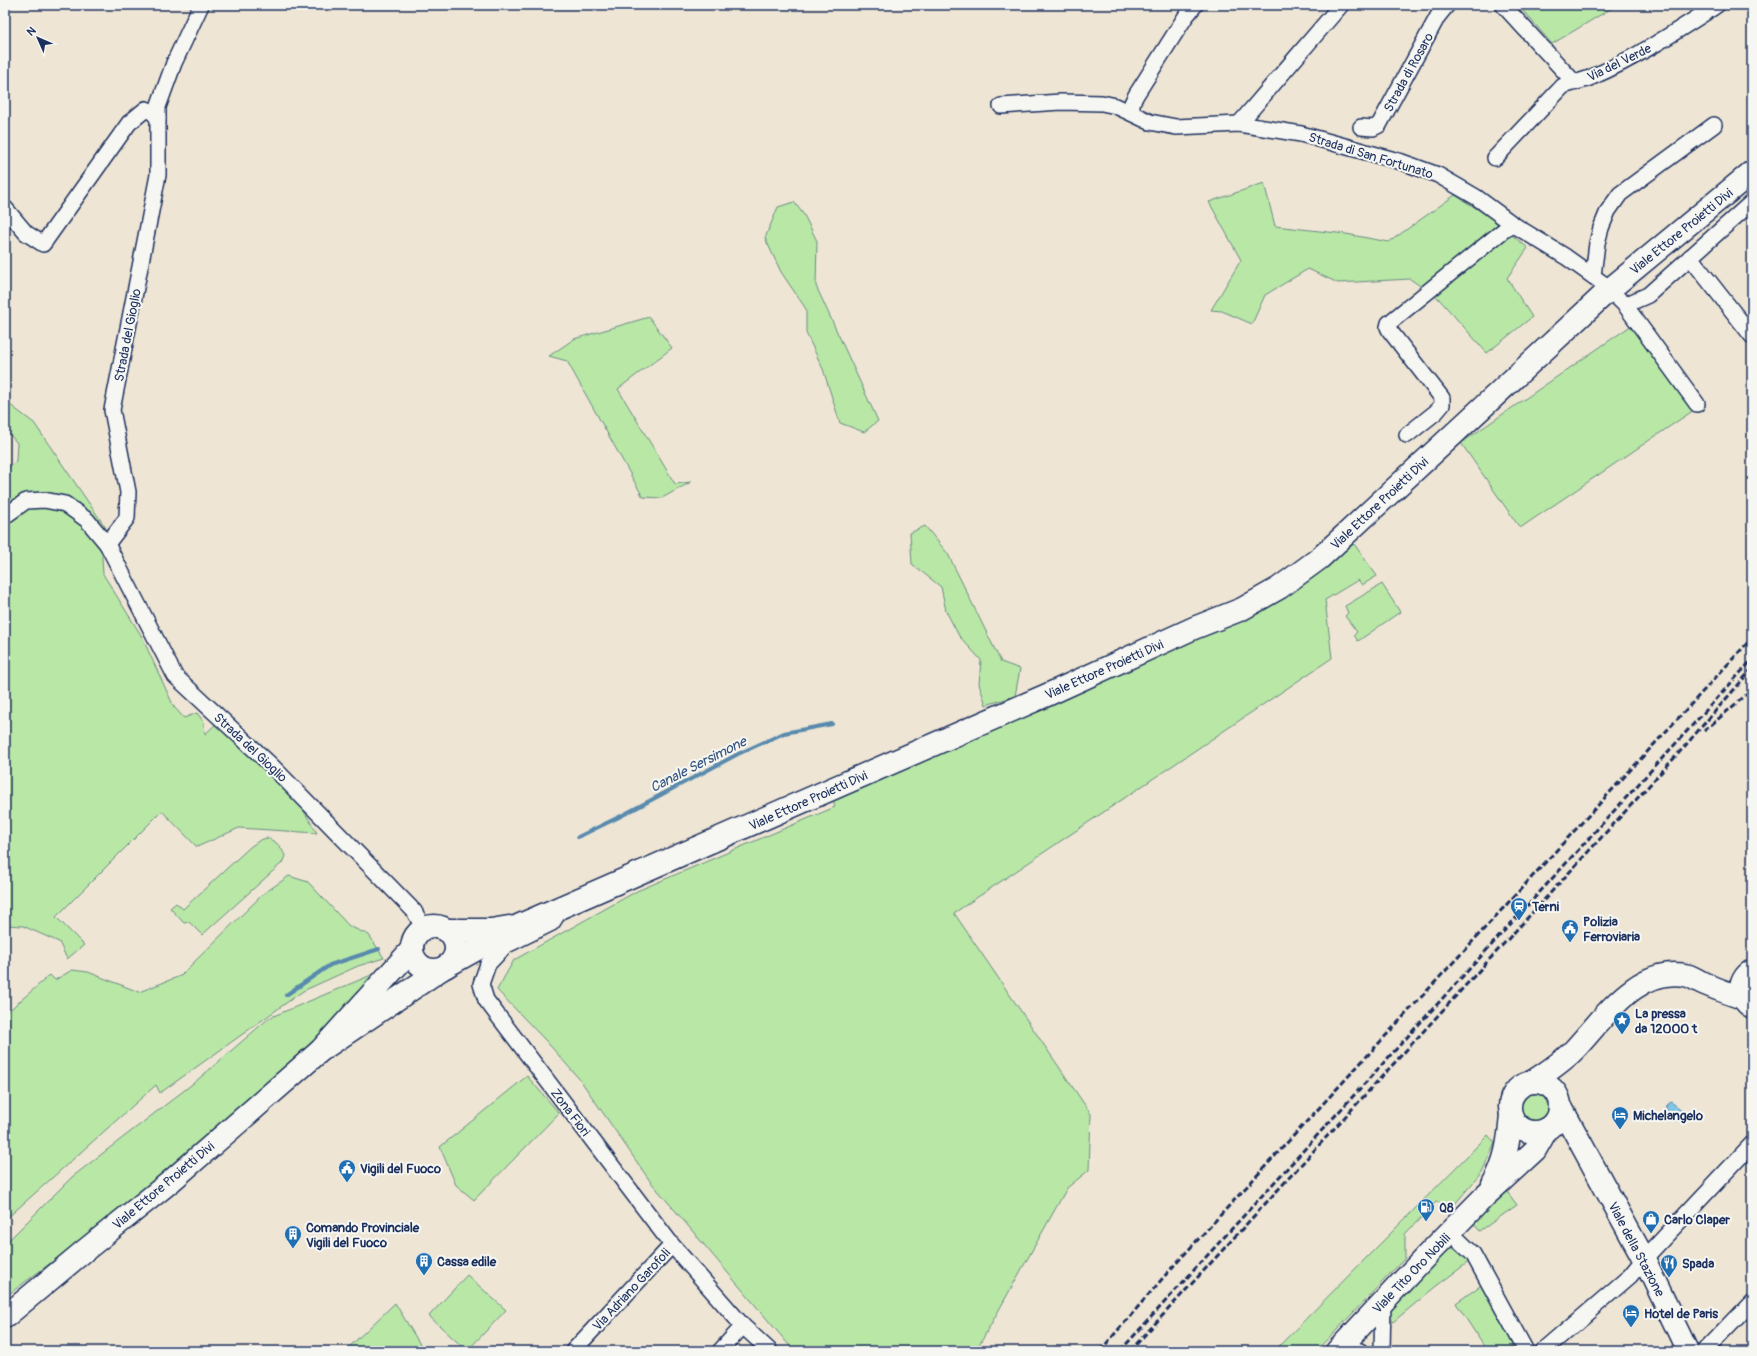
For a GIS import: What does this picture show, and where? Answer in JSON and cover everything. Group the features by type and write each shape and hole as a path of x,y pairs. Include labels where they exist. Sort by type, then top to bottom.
{"main road":[{"name":"Viale Ettore Proietti Divi","path":"320,1051 443,968 520,925 1047,696 1194,628 1242,609 1279,588 1326,553 1609,290 1752,172"},
{"name":"Viale Ettore Proietti Divi","path":"5,1318 77,1256 170,1182 320,1051 412,949 415,937 424,929 435,926 446,930 491,930 520,925"},
{"name":"Viale Ettore Proietti Divi","path":"443,968 453,959 455,946 454,940 446,930"},
{"path":"412,949 413,956 422,967 429,970 443,968"},
{"path":"1574,1050 1563,1073 1557,1120 1547,1130 1530,1132 1522,1129 1515,1123 1511,1115 1510,1108 1514,1093 1519,1087 1532,1082 1554,1069 1574,1050 1599,1020 1630,991 1648,980 1668,975 1697,980 1729,982 1749,974"},
{"path":"1747,1003 1741,991 1742,983 1749,974"},
{"path":"1697,980 1747,1003"},
{"path":"1532,1082 1548,1085 1554,1090 1560,1102"},
{"name":"Viale della Stazione","path":"1560,1102 1582,1148 1644,1259 1688,1351"},
{"name":"Viale Tito Oro Nobili","path":"1485,1196 1501,1171 1508,1148 1511,1115"},
{"name":"Viale Tito Oro Nobili","path":"1346,1349 1383,1302 1485,1196 1535,1150 1547,1130"},
{"path":"1535,1150 1550,1144 1562,1142 1582,1148"}],"street":[{"name":"Strada del Gioglio","path":"107,544 127,518 128,492 112,410 158,175 158,107 174,63 201,5"},
{"path":"1132,112 1132,103 1136,94 1186,16 1195,5"},
{"path":"1240,124 1341,5"},
{"name":"Strada di Rosaro","path":"1361,127 1373,128 1379,125 1438,16 1447,5"},
{"path":"1503,5 1574,82"},
{"name":"Via del Verde","path":"1494,158 1563,86 1591,78 1665,39 1717,5"},
{"name":"Strada di San Fortunato","path":"1001,106 1061,102 1102,103 1132,112 1150,122 1176,127 1240,124 1301,134 1402,162 1438,175 1476,197 1514,225 1566,257 1593,276 1609,290"},
{"path":"5,208 26,233 43,244 130,123 146,109 158,118"},
{"path":"1593,276 1601,228 1608,211 1620,194 1714,125"},
{"name":"Viale Ettore Proietti Divi","path":"1625,305 1648,295 1752,202"},
{"path":"1407,435 1436,412 1442,405 1442,398 1390,331 1388,327 1389,323 1498,235 1514,225"},
{"path":"1690,257 1752,336"},
{"path":"1609,290 1625,305 1697,404"},
{"name":"Strada del Gioglio","path":"5,516 26,501 44,500 65,504 86,520 107,544 175,676 271,765 414,911 424,929"},
{"name":"Zona Fiori","path":"563,906 552,923 505,946 488,964 481,984 486,1000 672,1245 743,1326 770,1351"},
{"path":"1543,1351 1630,1276 1644,1259 1752,1144"},
{"path":"1450,1232 1473,1254 1526,1351"},
{"name":"Via Adriano Garofoli","path":"573,1351 672,1245"},
{"path":"1382,1351 1383,1302"},
{"path":"1705,1351 1752,1302"},
{"path":"720,1351 743,1326"}],"green space":[{"path":"1518,5 1617,5 1552,44"},
{"path":"1264,183 1275,226 1346,234 1389,242 1455,195 1487,215 1528,248 1507,278 1532,317 1487,353 1438,298 1410,279 1338,283 1308,269 1265,295 1252,324 1222,311 1211,310 1241,260 1209,202"},
{"path":"794,202 804,215 817,241 816,286 878,421 864,432 840,423 823,369 806,333 806,309 781,272 765,238 778,207"},
{"path":"649,317 672,348 618,389 675,484 691,482 662,498 643,497 567,361 549,356 574,339"},
{"path":"1632,325 1694,410 1520,528 1461,443"},
{"path":"5,401 34,423 106,528 102,557 103,574 141,635 174,707 184,718 197,713 204,722 205,734 216,724 296,798 317,833 239,828 197,847 162,811 56,917 84,945 67,959 59,942 23,926 5,925 5,471 16,461 17,443 5,429"},
{"path":"925,526 948,554 1001,662 1020,669 1015,696 986,705 979,684 981,660 959,636 946,611 941,587 912,564 910,533"},
{"path":"1354,544 1377,576 1362,585 1358,580 1325,600 1332,658 954,913 1091,1114 1089,1170 1067,1188 976,1351 794,1351 650,1181 581,1081 546,1041 497,990 514,960 637,891 835,807 833,799 924,761 1276,602"},
{"path":"1382,584 1400,612 1358,641 1354,635 1357,632 1345,616 1348,613 1345,606"},
{"path":"267,838 276,843 282,850 285,856 282,863 202,935 189,922 184,923 170,908 176,903 183,909 250,847 260,840"},
{"path":"289,876 308,882 349,926 369,935 384,958 358,966 303,991 160,1093 156,1085 5,1220 5,1014 50,975 55,980 72,970 88,972 139,992 180,976 263,894"},
{"path":"388,968 314,1050 84,1238 5,1297 5,1244 72,1177 195,1082 269,1018"},
{"path":"527,1076 559,1113 474,1200 456,1185 440,1147"},
{"path":"1533,1089 1539,1089 1548,1094 1552,1100 1552,1112 1548,1118 1539,1123 1533,1123 1524,1118 1519,1109 1519,1103 1524,1094"},
{"path":"1488,1135 1495,1143 1482,1172 1455,1204 1436,1202 1405,1234 1405,1258 1317,1351 1274,1351"},
{"path":"1505,1189 1517,1205 1480,1231 1471,1221"},
{"path":"1449,1245 1470,1261 1435,1287 1393,1322 1387,1305"},
{"path":"467,1275 506,1310 467,1351 429,1316"},
{"path":"1487,1281 1528,1351 1487,1351 1456,1303"},
{"path":"395,1303 424,1351 345,1351"}],"water":[{"path":"1671,1102 1683,1111 1683,1115 1677,1121 1672,1120 1670,1117 1671,1114 1666,1109 1667,1105"}],"waterway":[{"name":"Canale Sersimone","path":"578,837 738,754 784,733 832,724"},
{"name":"Canale Sersimone","path":"286,995 330,965 379,949"}],"railway":[{"path":"1100,1351 1169,1271 1752,638"},
{"path":"1120,1351 1752,660"},
{"path":"1130,1351 1677,755 1752,669"},
{"path":"1704,731 1752,690"}],"place":[{"name":"Terni","path":"1519,921"},
{"name":"Polizia Ferroviaria","path":"1570,943"},
{"name":"La pressa da 12000 t","path":"1622,1035"},
{"name":"Michelangelo","path":"1620,1130"},
{"name":"Vigili del Fuoco","path":"347,1183"},
{"name":"Q8","path":"1426,1222"},
{"name":"Carlo Claper","path":"1651,1234"},
{"name":"Comando Provinciale Vigili del Fuoco","path":"293,1249"},
{"name":"Cassa edile","path":"424,1276"},
{"name":"Spada","path":"1669,1278"},
{"name":"Hotel de Paris","path":"1631,1328"}]}
